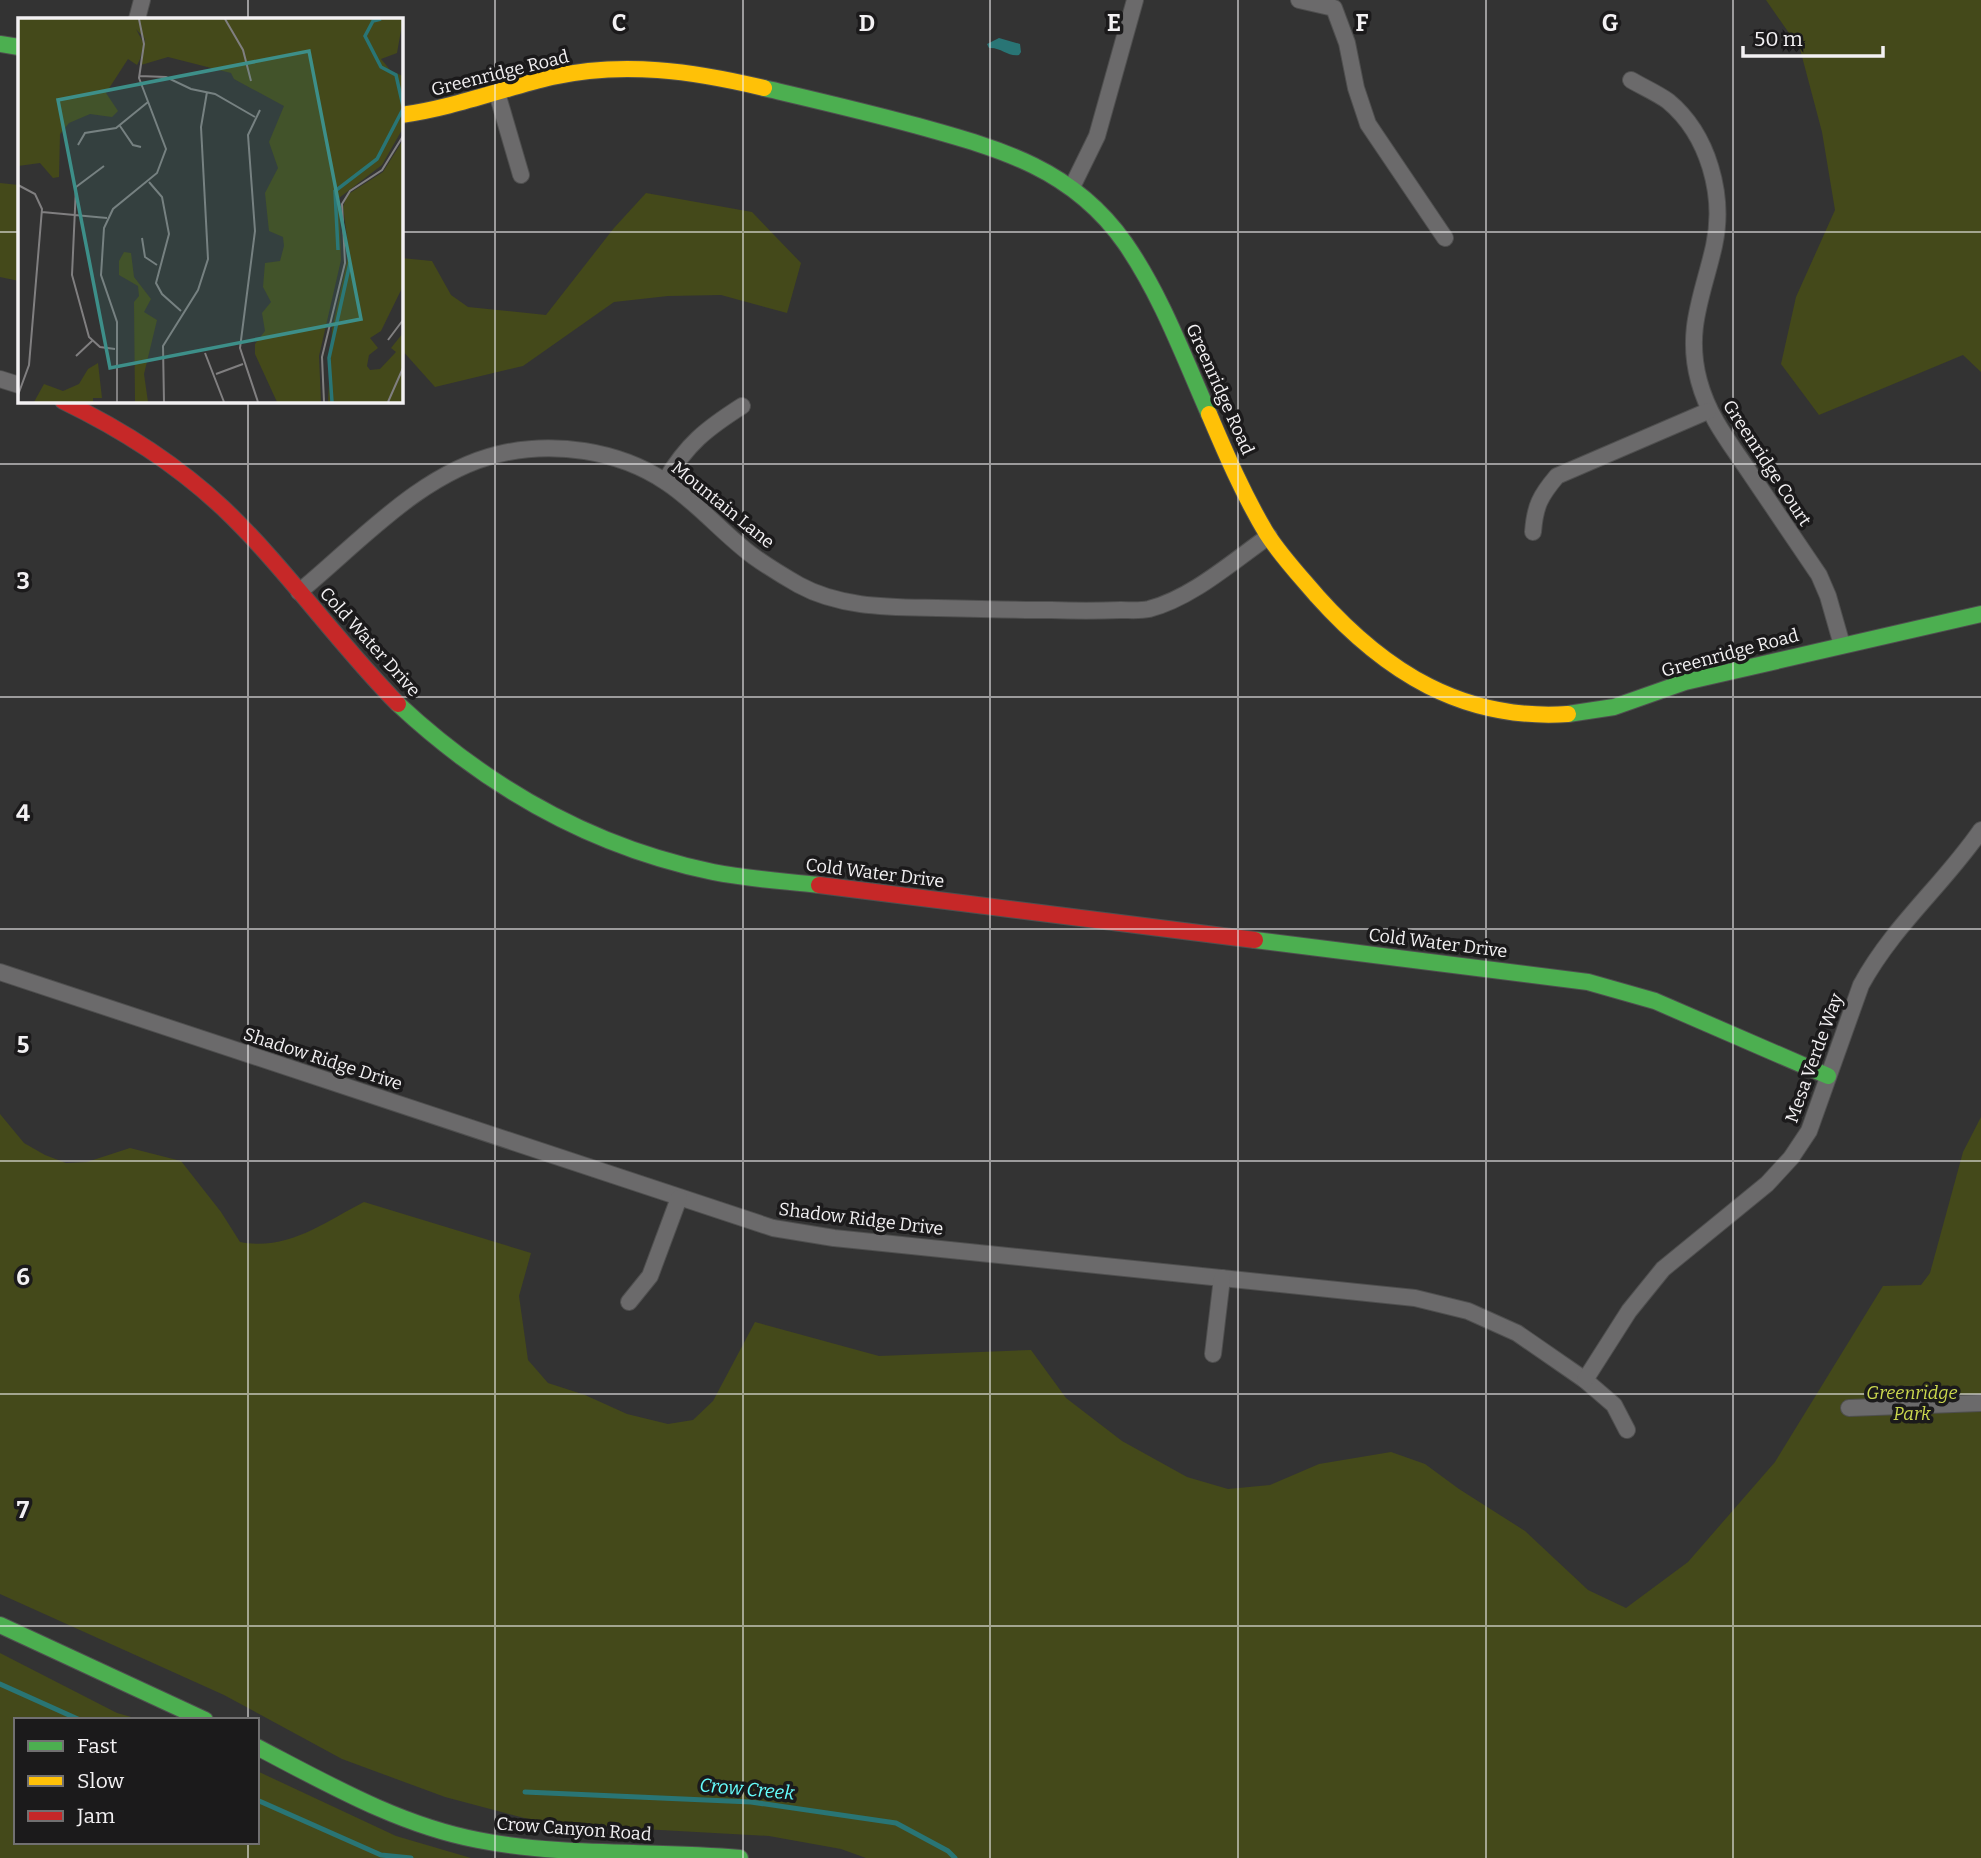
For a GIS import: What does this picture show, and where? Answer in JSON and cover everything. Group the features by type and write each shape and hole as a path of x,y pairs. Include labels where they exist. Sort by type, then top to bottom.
{"street":[{"path":"136,18 142,0"},
{"path":"1072,187 1097,136 1135,0"},
{"path":"1299,0 1334,8 1347,43 1356,88 1368,124 1445,238"},
{"path":"0,44 18,47"},
{"name":"Greenridge Road","path":"402,115 450,107 554,77 586,72 674,70 704,74 893,119 1004,149 1040,166 1072,187 1099,211 1141,264 1170,322 1222,446 1269,536 1324,604 1356,638 1395,669 1435,692 1481,707 1520,714 1562,715 1594,711 1626,704 1688,681 1981,614"},
{"name":"Greenridge Court","path":"1631,80 1668,102 1706,151 1712,169 1717,226 1695,314 1693,345 1698,379 1708,411 1819,575 1842,645"},
{"path":"497,93 521,175"},
{"path":"0,379 18,385"},
{"name":"Cold Water Drive","path":"65,402 112,425 168,462 242,528 396,702 433,738 472,768 522,800 573,826 636,851 714,872 1588,982 1655,1001 1828,1076"},
{"path":"665,481 679,459 706,429 742,406"},
{"path":"1533,532 1535,508 1544,491 1557,476 1708,411"},
{"name":"Mountain Lane","path":"299,592 383,518 450,471 501,453 541,448 579,449 614,458 665,481 751,555 775,570 802,586 834,599 873,607 1085,611 1148,609 1177,597 1221,572 1269,536"},
{"name":"Mesa Verde Way","path":"1585,1380 1629,1311 1663,1269 1767,1184 1790,1158 1809,1131 1861,985 1873,962 1912,912 1965,854 1981,830"},
{"name":"Shadow Ridge Drive","path":"0,972 773,1228 834,1238 1415,1298 1468,1311 1517,1333 1585,1380 1614,1405 1627,1430"},
{"path":"629,1302 650,1276 679,1198"},
{"path":"1213,1354 1222,1278"},
{"path":"1849,1409 1981,1403"},
{"path":"0,1625 201,1718"},
{"name":"Crow Canyon Road","path":"259,1747 358,1798 421,1825 477,1840 548,1850 740,1858"}],"green space":[{"path":"1766,0 1981,0 1981,372 1963,355 1819,415 1781,364 1796,297 1835,210 1822,132 1800,49"},
{"path":"0,183 18,185 18,281 0,277"},
{"path":"646,193 752,212 801,263 787,313 721,295 668,296 614,302 523,366 435,387 402,350 402,258 432,261 451,295 468,307 546,315 614,228"},
{"name":"Greenridge Park","path":"0,1114 24,1143 66,1163 87,1162 130,1148 181,1161 221,1212 240,1242 257,1244 290,1239 364,1202 531,1253 519,1296 528,1360 548,1383 585,1395 627,1414 668,1424 693,1420 713,1401 755,1322 879,1356 1031,1350 1066,1398 1122,1441 1187,1477 1228,1489 1270,1485 1319,1464 1391,1452 1425,1464 1525,1531 1588,1590 1626,1608 1688,1562 1775,1462 1883,1286 1921,1285 1930,1273 1963,1152 1981,1117 1981,1858 866,1858 841,1849 769,1836 528,1819 445,1797 342,1759 224,1695 0,1594"},
{"path":"0,1653 117,1713 135,1718 14,1718 14,1844 259,1844 259,1772 396,1836 471,1858 0,1858"}],"water":[{"path":"999,38 1020,44 1019,55 989,48 987,44"}],"waterway":[{"name":"Crow Creek","path":"0,1684 76,1718"},
{"name":"Crow Creek","path":"525,1792 751,1802 896,1823 948,1851 955,1858"},
{"name":"Crow Creek","path":"259,1801 381,1855 411,1858"}],"traffic: fast":[{"path":"0,44 18,47"},
{"path":"764,88 880,116 978,144 1033,165 1059,180 1105,218 1138,263 1171,326 1209,414"},
{"path":"1568,714 1614,707 1685,682 1981,614"},
{"path":"398,704 468,762 544,810 584,830 625,847 713,872 819,885"},
{"path":"1255,940 1588,982 1655,1001 1828,1076"},
{"path":"0,1625 201,1718"},
{"path":"259,1748 392,1814 478,1840 543,1849 740,1858"}],"traffic: slow":[{"path":"402,115 458,103 552,77 605,70 658,70 764,88"},
{"path":"1209,414 1243,490 1272,542 1317,596 1370,647 1399,669 1460,700 1494,709 1530,714 1568,714"}],"traffic: jam":[{"path":"65,402 147,448 186,476 223,508 268,555 398,704"},
{"path":"819,885 1255,940"}]}
